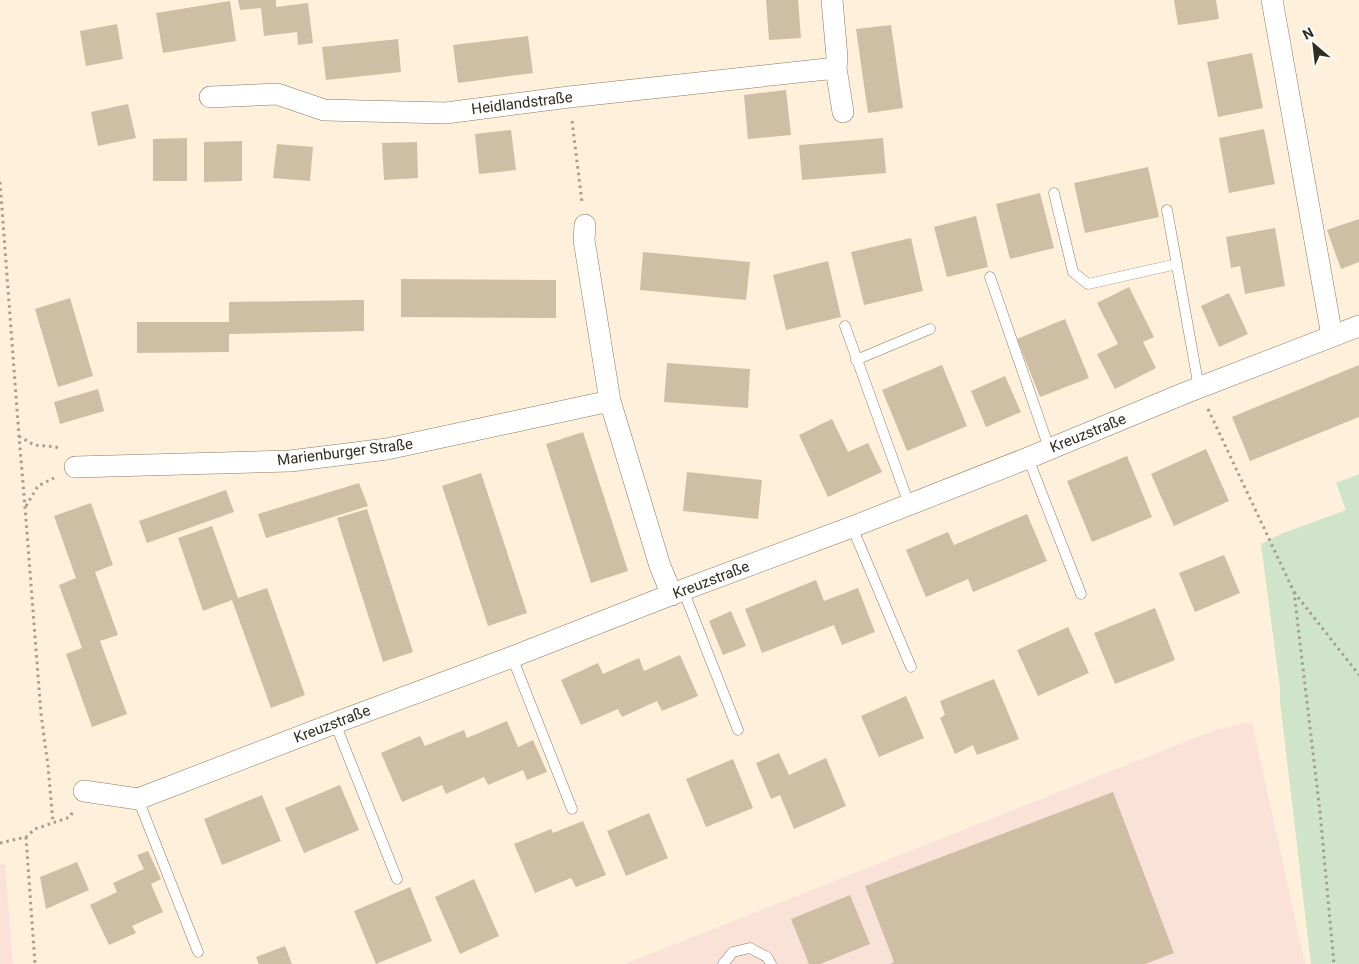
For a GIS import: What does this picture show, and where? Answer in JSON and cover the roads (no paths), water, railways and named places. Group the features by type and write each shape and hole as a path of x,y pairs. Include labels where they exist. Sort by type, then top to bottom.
{"street":[{"path":"832,0 837,57 836,68 843,112"},
{"path":"1272,0 1332,336"},
{"name":"Heidlandstraße","path":"210,97 277,94 324,110 446,113 569,97 836,68"},
{"path":"584,217 584,240 610,401 660,566 678,592"},
{"name":"Kreuzstraße","path":"84,791 138,799 852,527 1359,326"},
{"name":"Marienburger Straße","path":"74,467 290,461 387,450 610,401"}],"lane":[{"path":"1054,193 1073,272 1088,284 1177,264"},
{"path":"1167,210 1199,388"},
{"path":"990,277 1049,448"},
{"path":"845,326 909,504"},
{"path":"856,360 930,329"},
{"path":"1028,458 1081,594"},
{"path":"852,527 911,667"},
{"path":"678,592 738,730"},
{"path":"512,657 572,809"},
{"path":"334,723 397,880"},
{"path":"138,799 198,952"},
{"path":"723,964 733,952 750,948 768,956 771,964"}]}
